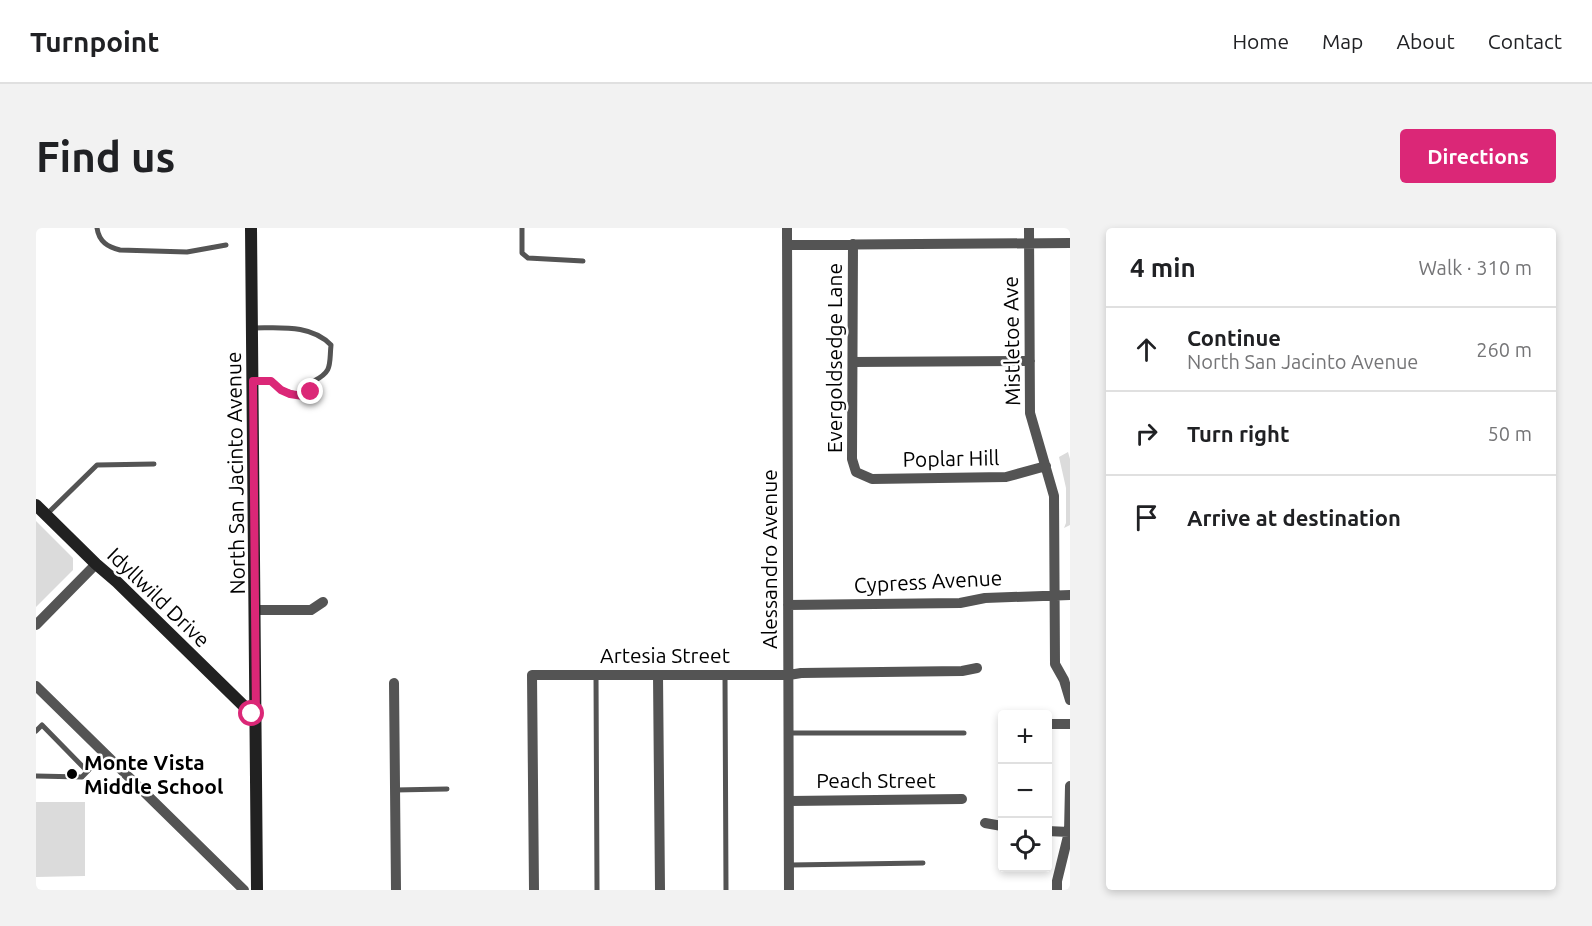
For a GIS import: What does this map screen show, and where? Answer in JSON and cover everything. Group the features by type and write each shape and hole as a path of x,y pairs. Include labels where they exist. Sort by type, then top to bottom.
{"street":[{"name":"North San Jacinto Avenue","path":"251,228 257,890"},
{"name":"Alessandro Avenue","path":"788,228 789,890"},
{"name":"Mistletoe Ave","path":"1029,228 1030,413 1054,496 1055,664 1067,679 1070,700"},
{"path":"788,245 1070,243"},
{"name":"Evergoldsedge Lane","path":"853,244 852,459 856,472"},
{"path":"853,362 1030,361"},
{"name":"Poplar Hill","path":"856,472 872,479 1006,477 1046,466"},
{"name":"Idyllwild Drive","path":"36,506 256,718"},
{"path":"36,625 96,564"},
{"name":"Cypress Avenue","path":"788,605 960,603 985,598 1070,595"},
{"path":"256,610 311,610 323,602"},
{"name":"Artesia Street","path":"534,890 532,675 789,675 962,671 977,668"},
{"path":"658,675 660,890"},
{"path":"394,683 396,890"},
{"path":"36,686 243,890"},
{"path":"1052,724 1070,724"},
{"path":"1057,890 1069,831 1070,786"},
{"name":"Peach Street","path":"790,801 962,799"},
{"path":"985,823 998,825"},
{"path":"1052,831 1069,831"}],"lane":[{"path":"97,228 102,242 120,250 187,252 226,245"},
{"path":"522,228 522,253 528,258 583,261"},
{"path":"253,328 307,330 322,336 331,345 330,369 314,381 311,392 303,396 281,390 271,381 253,381"},
{"path":"46,515 97,465 154,464"},
{"path":"596,675 597,890"},
{"path":"725,675 726,890"},
{"path":"36,731 42,725 87,771"},
{"path":"790,733 964,733"},
{"path":"36,776 82,777 105,753"},
{"path":"396,790 447,789"},
{"path":"790,865 923,864"}],"shaded area":[{"path":"1068,452 1070,459 1070,525 1064,528 1066,488 1059,457"},
{"path":"36,521 73,558 73,570 36,607"},
{"path":"36,802 85,802 85,876 36,877"}],"place":[{"name":"Monte Vista Middle School","path":"72,774"}],"route":[{"path":"252,714 256,718 253,381 271,381 290,394 303,396 311,392"}]}
